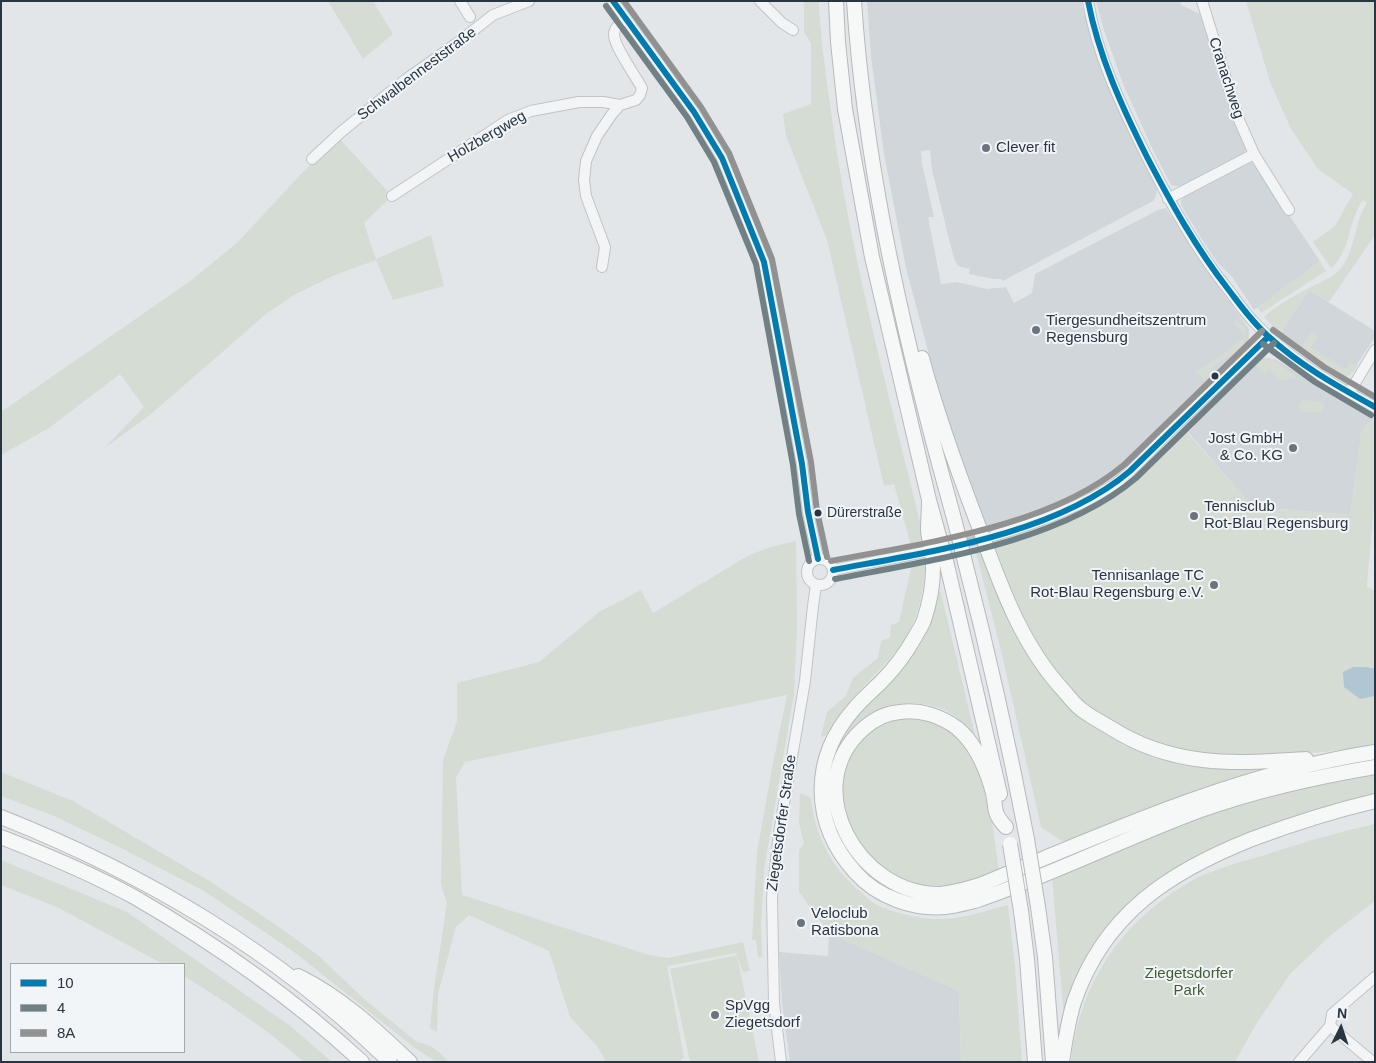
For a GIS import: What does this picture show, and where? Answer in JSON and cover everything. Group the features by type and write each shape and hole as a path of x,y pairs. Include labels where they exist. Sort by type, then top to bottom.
{"highway":[{"path":"836,1 845,109 882,306 997,774 1021,912 1027,959 1035,1062"},
{"path":"854,1 864,112 887,244 899,300 996,693 1027,839 1045,957 1053,1062"},
{"path":"899,300 914,327 925,368 960,476 998,581 1038,659 1058,685 1081,709 1140,744 1158,751 1204,760 1258,762 1348,756 1375,752"},
{"path":"929,500 928,531 933,555 932,589 923,622 905,653 883,680 854,708 839,729 827,756 822,776 823,812 831,838 846,862 861,878 879,891 897,900 930,907 945,907 975,901 996,895 1202,810 1306,780 1375,768"},
{"path":"1006,827 997,818 992,787 980,758 958,729 943,719 924,712 909,710 892,712 881,716 866,726 855,736 845,750 836,785 837,803 843,827 852,845 877,872 897,884 918,891 939,894 957,892 980,885 1142,817 1197,797 1257,778 1348,756"},
{"path":"1062,1062 1074,1003 1096,954 1115,929 1146,896 1172,878 1213,855 1336,810 1375,801"},
{"path":"1,817 65,843 112,865 163,892 206,918 275,965 365,1038 390,1062"},
{"path":"1,837 56,859 134,898 235,959 302,1010 362,1062"},
{"path":"275,965 329,992 367,1022 410,1062"},
{"path":"395,1048 415,1062"}],"street":[{"path":"460,1 470,17"},
{"name":"Schwalbenneststraße","path":"312,159 341,132 405,80 493,15 529,1"},
{"path":"613,1 625,20 694,112 722,158 764,262 818,559"},
{"path":"760,1 782,23 793,30"},
{"path":"1088,1 1093,26 1115,90 1168,199 1210,267 1242,309 1268,337 1288,353 1349,393 1375,407"},
{"name":"Cranachweg","path":"1202,1 1240,120 1254,154 1290,210"},
{"path":"602,267 606,247 586,196 584,180 586,162 598,136 620,105 636,100 642,88 617,45 614,35 616,27 625,20"},
{"name":"Holzbergweg","path":"392,196 508,120 531,111 579,102 603,102 620,105"},
{"path":"1168,199 1254,154"},
{"path":"993,536 1052,516 1081,503 1115,484 1133,469 1268,337"},
{"path":"1349,393 1375,350"},
{"path":"832,570 924,552"},
{"path":"818,559 828,562 832,570 830,580 826,583 816,584 808,578 807,574 809,564 818,559"},
{"name":"Ziegetsdorfer Straße","path":"781,1062 774,1003 772,897 779,834 804,681 816,584"},
{"path":"1298,1062 1330,1026 1332,1014 1375,977"},
{"path":"1330,1026 1373,1062"}],"shaded area":[{"path":"867,1 1081,1 1091,39 1105,75 1157,189 1153,201 1003,281 1001,279 969,274 970,269 958,266 951,247 932,170 930,150 921,151 922,164 934,217 928,217 941,284 957,282 987,289 1006,287 1014,303 1032,293 1035,274 1158,210 1166,208 1207,271 1249,329 1249,339 1245,347 1133,461 1095,490 1060,508 1030,519 988,530 957,453 906,268 884,154 871,56"},
{"path":"1096,1 1180,1 1181,5 1200,14 1246,146 1245,153 1182,187 1171,185 1123,84"},
{"path":"1247,162 1254,163 1320,261 1254,310 1233,278 1217,262 1181,205 1183,196"},
{"path":"1309,290 1375,331 1375,337 1350,375 1344,376 1336,373 1300,350 1280,334"},
{"path":"1262,359 1277,360 1307,379 1323,385 1375,415 1374,419 1362,429 1350,515 1255,507 1251,505 1188,432 1194,427 1191,422 1251,367"},
{"path":"829,933 959,991 961,1062 790,1062 782,1003 779,952 828,956"}],"green space":[{"path":"328,1 373,1 393,34 363,59"},
{"path":"804,1 819,1 825,70 848,215 870,318 920,522 923,544 911,546 894,484 884,486 827,240 786,136 783,114 811,104 811,43 804,32"},
{"path":"1246,1 1375,1 1375,235 1329,302 1309,290 1280,334 1264,317 1286,301 1339,271 1347,260 1360,218 1367,203 1363,200 1358,208 1346,245 1338,261 1331,268 1313,242 1335,226 1353,194 1318,169 1291,129 1270,82"},
{"path":"339,138 392,196 364,223 376,259 431,235 444,286 393,300 376,260 335,275 294,295 266,314 150,415 103,449 144,407 120,374 49,428 1,455 1,412 189,282 238,242 301,174"},
{"path":"1320,261 1326,271 1261,313 1257,307"},
{"path":"1236,319 1246,330 1246,336 1244,341 1237,350 1217,365 1204,379 1194,371 1207,365 1245,337 1234,323"},
{"path":"1312,332 1318,336 1311,347 1346,369 1350,362 1357,366 1352,373 1346,376 1340,375 1300,350"},
{"path":"1262,360 1274,360 1297,377 1281,381 1269,370 1265,374 1256,365"},
{"path":"1303,400 1323,402 1322,413 1301,411 1297,405"},
{"path":"1374,419 1375,492 1367,586 1375,591 1375,746 1254,757 1206,755 1182,751 1144,740 1111,722 1083,700 1059,674 1038,644 1021,611 993,540 1063,517 1064,519 1115,493 1116,495 1190,425 1191,428 1187,432 1251,505 1255,507 1350,515 1362,429"},
{"path":"796,541 797,628 794,694 764,870 761,928 762,957 758,957 756,940 752,940 757,852 787,695 465,762 456,778 462,895 649,955 668,958 743,942 750,971 743,972 737,956 759,1062 690,1062 670,969 737,955 736,953 667,966 684,1057 679,1062 606,1062 597,1046 570,1017 549,951 469,915 456,927 438,994 437,1032 430,1028 447,903 441,885 443,760 457,721 457,683 539,662 599,612 641,590 653,613 749,555"},
{"path":"979,548 1012,625 1036,668 1077,716 1123,745 1155,758 1205,766 1257,769 1258,772 1148,808 1070,841 1062,841 1041,827 1002,655 975,549"},
{"path":"925,562 921,599 907,635 893,655 848,703 826,735 822,737 827,712 846,696 853,678 878,658 881,641 890,638 891,625 899,622 912,564"},
{"path":"940,589 975,735 957,718 945,710 911,703 895,705 879,710 865,719 842,743 835,759 831,760 848,725 919,647 931,622"},
{"path":"922,717 943,725 958,736 970,751 986,789 999,870 974,880 945,886 922,885 901,879 872,860 849,827 842,791 845,768 853,750 866,734 882,722"},
{"path":"1,772 73,801 211,882 319,956 364,999 417,1042 431,1047 449,1062 436,1062 415,1048 294,952 204,891 54,816 1,796"},
{"path":"1375,772 1375,795 1197,857 1149,885 1128,903 1111,925 1064,1017 1052,877 1200,816 1279,793"},
{"path":"800,793 811,798 816,826 834,862 851,884 877,905 906,915 945,919 963,917 1008,905 1015,966 1022,1062 961,1062 959,991 829,933 799,892 799,850 804,844 799,823"},
{"name":"Ziegetsdorfer Park","path":"1375,824 1375,901 1331,935 1290,974 1255,1026 1235,1062 1071,1062 1083,1007 1094,982 1107,959 1123,937 1162,900 1195,879 1215,871 1320,838"},
{"path":"1,860 127,912 289,1025 332,1062 304,1062 246,1016 185,977 185,963 161,963 57,907 1,885"}],"water":[{"path":"1353,667 1375,669 1375,696 1360,699 1344,687 1343,672"}],"tunnel":[{"path":"938,549 989,537"}],"transit line":[{"name":"10","path":"613,1 694,112 722,158 764,262 818,559"},
{"name":"8A","path":"624,1 701,107 729,153 772,259 811,462 817,511 827,557"},
{"name":"10","path":"1088,1 1098,42 1112,81 1129,119 1175,208 1216,273 1242,308 1262,331 1280,347 1319,374 1375,407"},
{"name":"4","path":"606,6 687,117 714,162 756,264 793,465 799,514 809,561"},
{"name":"8A","path":"1273,330 1324,367 1375,397"},
{"name":"8A","path":"831,561 945,539 1024,518 1061,503 1095,486 1125,464 1262,331"},
{"name":"10","path":"833,570 949,548 989,538 1028,526 1065,511 1100,493 1130,471 1268,337"},
{"name":"4","path":"835,579 953,556 993,546 1032,534 1070,519 1105,500 1136,478 1274,343"},
{"name":"4","path":"1263,344 1315,382 1371,415"}],"place":[{"name":"Clever fit","path":"986,148"},
{"name":"Tiergesundheitszentrum Regensburg","path":"1036,330"},
{"name":"Jost GmbH & Co. KG","path":"1293,448"},
{"name":"Dürerstraße","path":"818,513"},
{"name":"Tennisclub Rot-Blau Regensburg","path":"1194,516"},
{"name":"Tennisanlage TC Rot-Blau Regensburg e.V.","path":"1214,585"},
{"name":"Veloclub Ratisbona","path":"801,923"},
{"name":"SpVgg Ziegetsdorf","path":"715,1015"}]}
